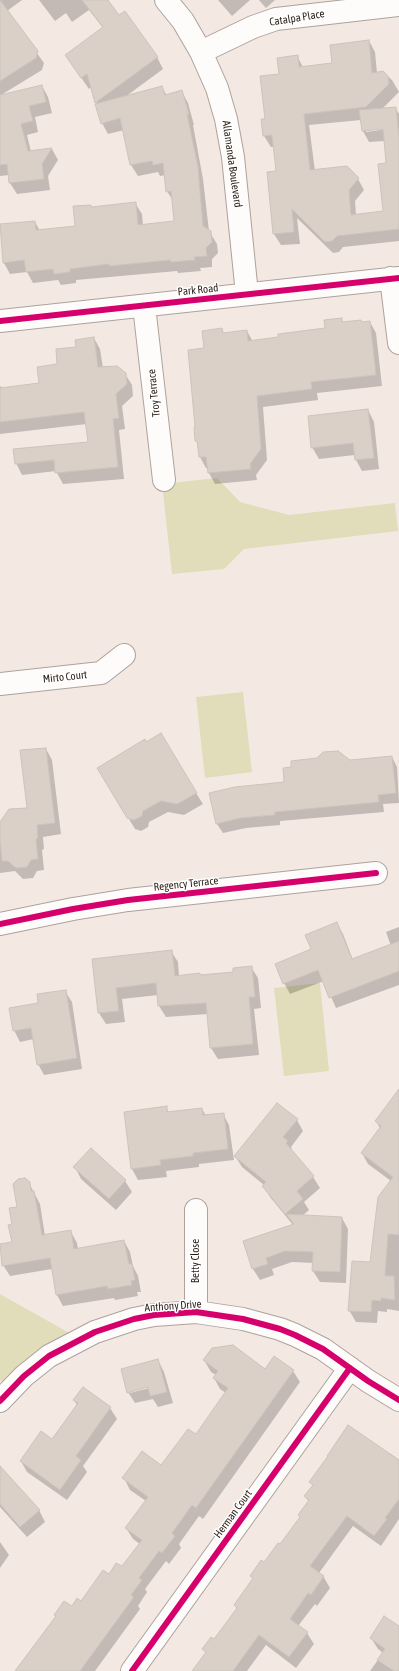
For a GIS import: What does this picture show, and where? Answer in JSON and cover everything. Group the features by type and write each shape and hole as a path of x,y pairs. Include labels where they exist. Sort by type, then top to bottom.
{"street":[{"name":"Allamanda Boulevard","path":"166,0 186,27 201,52 217,88 229,134 247,294"},
{"name":"Catalpa Place","path":"201,52 253,27 276,19 399,5"},
{"name":"Park Road","path":"0,321 395,278"},
{"path":"395,278 399,343"},
{"name":"Troy Terrace","path":"144,306 164,480"},
{"name":"Mirto Court","path":"0,684 101,673 124,655"},
{"name":"Regency Terrace","path":"0,924 128,900 376,873"},
{"name":"Betty Close","path":"196,1210 196,1312"},
{"name":"Anthony Drive","path":"0,1401 24,1376 49,1356 95,1332 134,1319 154,1315 196,1312 220,1315 280,1329 323,1349 399,1400"},
{"name":"Herman Court","path":"132,1671 350,1368"}],"shaded area":[{"path":"217,478 240,502 289,515 395,503 398,531 244,549 224,569 172,574 162,484"},
{"path":"243,692 252,772 205,778 196,697"},
{"path":"320,983 329,1071 284,1076 274,988"},
{"path":"0,1294 80,1339 5,1395 0,1379"}],"building":[{"path":"0,0 38,51 36,58 0,81"},
{"path":"82,0 108,0 119,15 125,11 158,57 95,103 87,74 81,78 65,55 103,27"},
{"path":"369,40 372,73 383,71 388,76 389,84 366,107 304,114 310,170 347,166 359,178 349,190 351,215 383,211 378,164 386,163 383,129 362,131 359,110 396,107 399,137 399,229 337,236 332,241 325,242 292,209 294,232 273,234 267,172 276,171 272,135 263,136 261,119 265,119 260,76 279,74 277,58 298,55 299,67 332,63 330,45"},
{"path":"42,85 46,102 29,106 33,121 21,124 28,151 52,148 42,164 44,179 9,183 7,164 0,165 0,95"},
{"path":"162,86 165,95 182,90 189,114 187,114 198,167 203,226 211,231 212,242 206,248 207,256 194,257 195,260 171,262 171,260 109,266 109,264 70,269 70,272 54,274 53,269 26,272 24,260 3,263 0,224 35,221 36,230 75,226 73,206 91,205 91,207 136,202 138,225 174,221 171,191 166,192 163,163 153,165 152,161 130,165 120,118 101,124 95,104"},
{"path":"342,318 342,322 361,320 362,322 370,321 376,375 311,382 312,389 257,396 261,449 250,464 251,469 208,473 206,457 199,457 197,441 195,441 188,350 204,348 202,331 222,328 223,333 247,330 248,341 278,337 278,334 325,328 324,320"},
{"path":"94,337 98,367 117,366 126,373 127,384 116,394 119,418 113,419 118,467 55,473 54,460 15,464 13,449 88,442 84,412 0,422 0,388 39,383 37,367 57,364 56,349 76,347 75,340"},
{"path":"368,409 374,458 355,460 353,443 311,448 308,416"},
{"path":"161,733 197,793 177,804 161,801 143,811 142,816 134,820 127,818 97,768 145,739 146,742"},
{"path":"46,748 55,823 37,825 38,838 36,839 38,859 31,860 27,867 16,868 8,861 2,861 0,822 9,809 27,808 20,750"},
{"path":"338,751 350,760 392,756 396,793 378,795 379,802 275,812 275,815 240,818 216,824 209,793 235,787 284,782 283,768 291,767 291,761 317,758 323,752"},
{"path":"337,922 352,959 399,941 399,971 329,998 318,970 283,984 275,964 311,949 305,935"},
{"path":"172,950 175,976 200,973 200,975 233,972 233,968 252,966 255,997 249,997 253,1044 210,1048 206,1003 158,1006 156,983 116,988 119,1011 98,1013 92,959"},
{"path":"66,990 77,1058 37,1065 31,1028 13,1031 9,1008 38,1003 37,994"},
{"path":"399,1089 399,1235 388,1234 385,1276 394,1276 395,1300 381,1298 381,1301 372,1300 371,1312 348,1311 352,1261 370,1262 378,1197 393,1177 361,1153 381,1126 375,1121"},
{"path":"277,1103 298,1119 283,1137 288,1141 286,1143 314,1176 297,1191 303,1199 285,1214 262,1186 266,1182 234,1156"},
{"path":"167,1106 167,1112 202,1108 203,1115 224,1113 228,1149 193,1153 193,1156 160,1160 161,1165 131,1169 124,1112"},
{"path":"91,1148 126,1180 109,1199 73,1167"},
{"path":"25,1178 30,1182 31,1191 34,1191 42,1235 71,1230 74,1249 124,1240 129,1264 132,1264 135,1280 131,1281 132,1285 108,1289 107,1286 56,1295 50,1258 2,1266 0,1244 12,1242 8,1225 12,1224 9,1208 17,1207 13,1184 18,1179"},
{"path":"286,1214 342,1217 340,1272 312,1271 313,1252 285,1251 266,1258 268,1264 252,1269 243,1241 294,1224"},
{"path":"233,1345 265,1369 274,1356 294,1370 196,1508 192,1505 172,1533 175,1536 162,1553 159,1551 139,1578 142,1580 131,1595 134,1597 80,1671 15,1671 56,1616 54,1615 64,1601 72,1606 77,1598 81,1601 103,1570 109,1574 116,1563 122,1566 142,1540 125,1528 148,1497 122,1478 142,1451 161,1465 188,1429 196,1434 228,1388 213,1378 218,1371 203,1360 212,1348"},
{"path":"158,1359 167,1392 150,1396 148,1387 127,1393 121,1369"},
{"path":"83,1387 111,1407 76,1456 81,1460 60,1490 20,1461 41,1431 52,1439 78,1403 73,1400"},
{"path":"348,1425 399,1460 399,1499 385,1518 387,1519 374,1536 347,1516 310,1566 324,1576 311,1595 308,1593 290,1619 308,1632 289,1657 259,1635 233,1671 192,1671 206,1652 202,1649 211,1637 214,1639 237,1608 234,1605 253,1578 250,1576 261,1560 264,1562 278,1543 280,1544 300,1517 298,1515 309,1500 304,1496 313,1485 309,1482"},
{"path":"0,1466 40,1510 20,1527 0,1504"},
{"path":"384,1616 399,1626 399,1671 394,1671 377,1660 385,1649 370,1638"}],"cycle path":[{"path":"0,321 399,278"},
{"path":"0,924 73,909 128,900 376,873"},
{"path":"0,1401 24,1376 49,1356 95,1332 134,1319 154,1315 196,1312 243,1319 280,1329 295,1335 323,1349 368,1381 399,1400"},
{"path":"132,1671 350,1368"}]}
